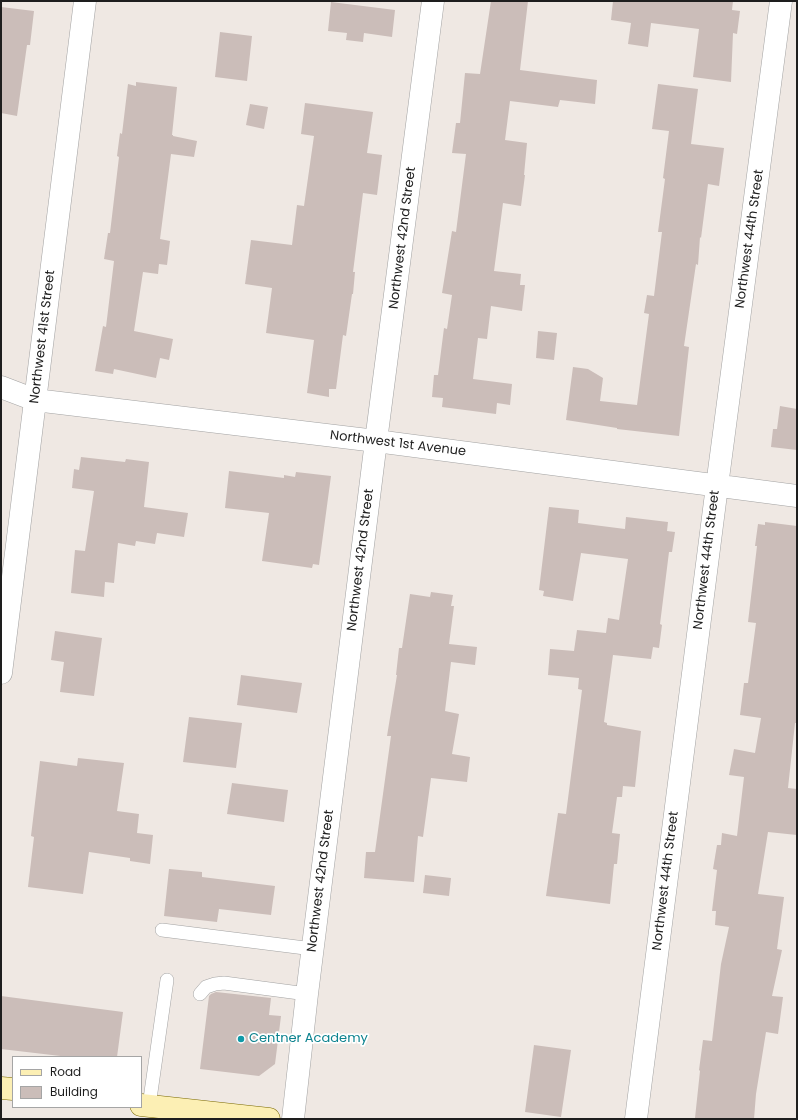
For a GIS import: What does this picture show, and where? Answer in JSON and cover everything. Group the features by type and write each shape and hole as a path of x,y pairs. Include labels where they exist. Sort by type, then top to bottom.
{"main road":[{"path":"1,1088 12,1089"},
{"path":"145,1106 192,1115 269,1119"}],"street":[{"name":"Northwest 41st Street","path":"1,673 85,1"},
{"name":"Northwest 42nd Street","path":"293,1119 307,994 376,441 434,1"},
{"name":"Northwest 44th Street","path":"636,1119 781,1"},
{"name":"Northwest 1st Avenue","path":"1,387 35,400 376,441 797,496"}],"lane":[{"path":"162,930 313,949"},
{"path":"145,1106 167,980"},
{"path":"200,994 206,987 215,984 224,984 307,994"}],"building":[{"path":"491,1 528,1 520,70 597,80 595,104 560,100 558,107 510,101 505,140 527,143 525,175 521,206 503,203 494,271 521,274 520,285 525,285 522,311 491,306 487,339 478,338 473,379 512,384 510,405 497,403 496,414 442,407 443,398 432,397 434,375 438,375 444,328 447,329 452,295 442,293 452,231 456,232 466,154 452,153 456,123 460,123 465,73 480,74"},
{"path":"613,1 733,1 732,10 740,11 737,34 733,33 731,82 693,77 699,29 651,23 648,47 628,44 631,23 611,20"},
{"path":"331,2 395,10 392,37 364,33 363,42 346,40 347,33 328,31"},
{"path":"1,7 34,11 30,45 27,45 17,116 1,113"},
{"path":"220,32 252,36 247,81 215,77"},
{"path":"136,82 177,87 172,135 197,141 194,157 171,154 160,239 170,241 167,265 159,264 158,274 143,272 134,331 173,339 169,360 160,358 156,378 114,369 113,374 95,371 103,326 106,327 114,261 104,259 108,233 110,233 119,157 117,156 120,133 122,134 128,84 136,86"},
{"path":"658,84 698,89 691,144 724,148 719,186 708,184 701,238 700,237 698,265 696,264 684,346 689,347 679,436 617,429 566,420 573,367 588,369 603,378 600,401 637,405 649,314 644,313 647,295 654,296 662,232 658,232 665,179 663,178 669,131 652,129"},
{"path":"305,103 373,112 367,153 382,155 377,195 363,193 353,272 355,272 353,294 346,336 343,335 336,389 329,389 329,397 307,393 314,340 266,333 272,288 245,284 251,240 292,245 297,205 304,206 314,136 301,134"},
{"path":"250,104 268,107 264,129 246,125"},
{"path":"538,331 557,333 554,360 536,358"},
{"path":"780,406 797,409 797,450 771,447 773,429 777,429"},
{"path":"81,457 125,462 126,459 149,462 144,507 188,513 184,537 157,533 155,544 136,541 135,546 118,543 114,583 105,582 104,597 71,593 75,550 85,551 94,491 72,488 74,469 79,470"},
{"path":"229,471 284,478 284,475 295,477 296,472 331,476 319,565 313,564 312,568 262,561 269,513 225,508"},
{"path":"549,507 579,510 578,523 625,529 626,517 668,522 667,531 675,532 672,552 669,552 660,624 662,625 659,648 653,647 651,659 613,655 604,722 607,723 607,725 641,731 635,787 623,786 622,797 617,797 612,833 620,834 617,864 614,864 610,904 546,896 558,813 566,814 582,690 578,689 579,678 548,675 550,649 574,651 577,630 606,633 608,618 619,620 628,559 581,553 573,601 543,596 544,591 539,590"},
{"path":"765,522 797,526 797,723 795,723 788,788 797,789 797,835 768,832 758,894 784,897 777,949 782,950 772,996 783,997 778,1034 766,1032 756,1094 754,1119 695,1118 703,1040 712,1041 721,964 729,927 715,925 716,911 712,911 717,870 713,869 717,845 721,845 722,833 737,836 744,777 729,775 734,749 755,753 761,718 740,715 744,683 748,683 756,623 748,622 757,546 755,546 758,524 765,525"},
{"path":"431,592 453,595 451,606 454,606 449,644 477,647 475,665 451,662 445,711 459,714 452,754 470,757 467,782 431,778 423,837 418,836 414,882 364,878 366,852 375,852 391,736 387,736 397,675 399,648 402,648 410,594 430,597"},
{"path":"55,631 102,638 94,696 60,692 64,662 51,660"},
{"path":"241,675 302,683 297,713 237,705"},
{"path":"189,717 242,723 236,768 183,762"},
{"path":"78,758 124,763 117,811 139,814 137,833 153,835 150,864 130,861 130,858 89,852 83,894 28,887 34,837 31,836 40,761 77,766"},
{"path":"232,783 288,790 284,822 227,814"},
{"path":"169,869 202,872 202,877 275,886 271,915 219,909 217,922 164,916"},
{"path":"425,875 451,878 449,896 423,893"},
{"name":"Centner Academy","path":"216,992 271,998 269,1015 281,1016 275,1064 259,1076 200,1069 209,996"},
{"path":"1,996 123,1012 117,1056 60,1056 1,1049"},
{"path":"534,1045 571,1050 561,1117 525,1112"}],"place":[{"name":"Centner Academy","path":"241,1039"}]}
